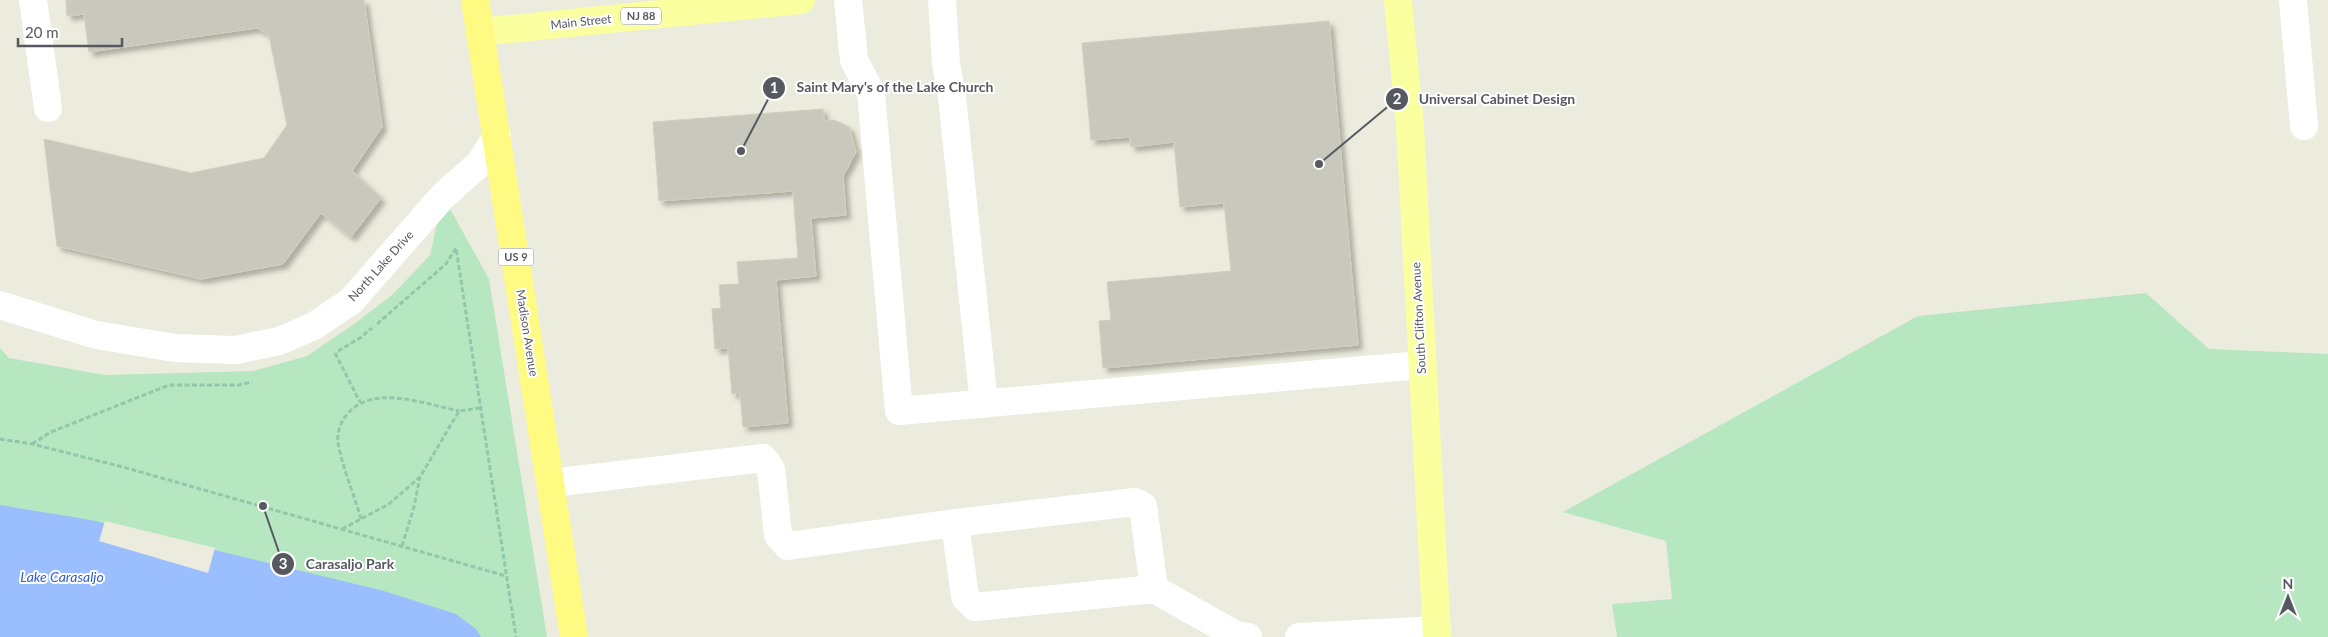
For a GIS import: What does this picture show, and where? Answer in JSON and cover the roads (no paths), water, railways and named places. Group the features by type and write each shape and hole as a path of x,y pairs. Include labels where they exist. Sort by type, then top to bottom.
{"highway":[{"name":"Madison Avenue","path":"475,0 574,637"}],"main road":[{"name":"Main Street","path":"480,32 801,0"},
{"name":"South Clifton Avenue","path":"1398,0 1410,126 1421,365 1437,634"}],"street":[{"path":"33,0 48,108"},
{"path":"848,0 854,60 871,93 899,411 1421,365"},
{"path":"942,0 946,64 952,97 984,404"},
{"path":"2293,0 2304,126"},
{"name":"North Lake Drive","path":"0,305 96,335 175,348 235,350 279,341 314,326 351,301 443,196 480,163 496,136"},
{"path":"551,482 763,458 772,469 778,535 788,546 955,523 1135,502 1143,506 1154,588"},
{"path":"955,523 965,597 975,606 1154,588 1236,635 1248,637"},
{"path":"1299,637 1437,634"}],"water":[{"name":"Lake Carasaljo","path":"0,505 91,520 384,591 456,614 476,629 481,637 0,637"}],"place":[{"name":"Saint Mary's of the Lake Church","path":"741,151"},
{"name":"Universal Cabinet Design","path":"1319,164"},
{"name":"Carasaljo Park","path":"263,506"}]}
